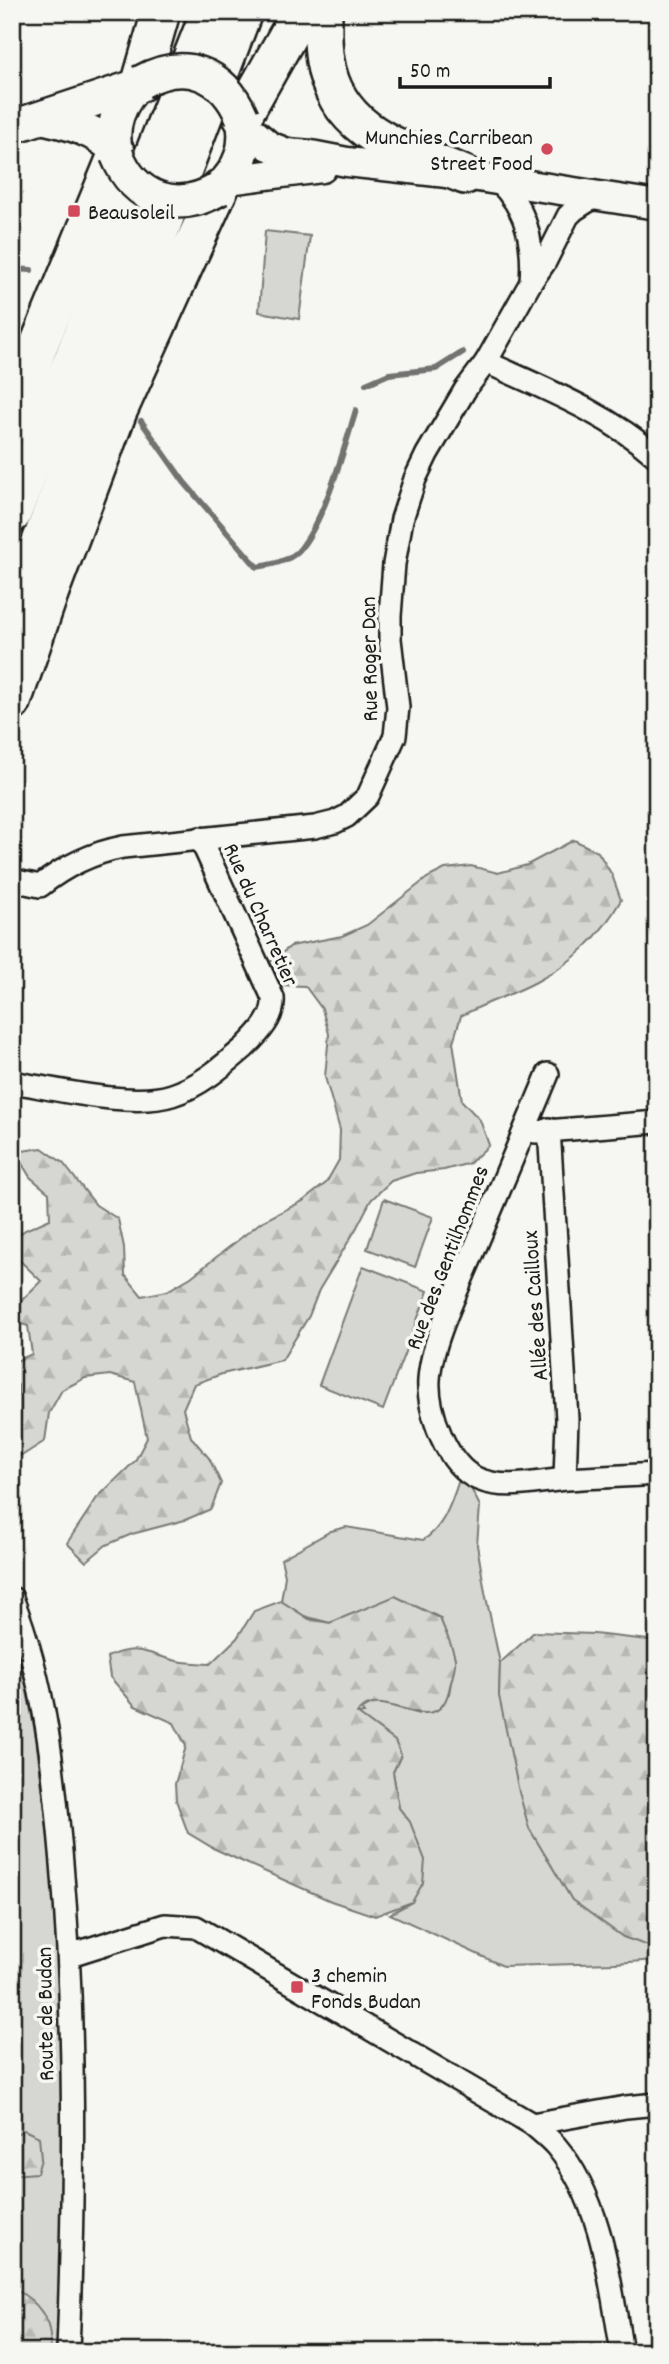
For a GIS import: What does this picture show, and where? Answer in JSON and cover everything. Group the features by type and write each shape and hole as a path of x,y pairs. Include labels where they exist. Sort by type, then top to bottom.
{"highway":[{"path":"138,84 161,12"},
{"path":"12,514 211,12"},
{"path":"12,618 243,12"},
{"path":"243,121 301,12"},
{"path":"323,12 327,69 334,93 347,114 382,140 481,178"},
{"path":"12,425 38,347 116,152"},
{"path":"12,702 50,591 118,411 223,185"}],"main road":[{"path":"12,127 45,118 138,84 155,75 185,70 200,73 227,90 236,102 243,121 245,140 237,169 223,185 196,200 171,201 147,194 128,177 116,152 94,133 45,118"},
{"path":"116,152 115,122 120,108 138,84"}],"street":[{"path":"243,121 259,139 278,151 657,205"},
{"path":"223,185 321,169 347,162"},
{"path":"481,178 515,200 527,222 532,250 531,282"},
{"name":"Rue Roger Dan","path":"12,880 40,886 53,875 99,852 122,847 315,827 335,822 356,809 368,796 395,736 398,707 389,628 394,564 407,499 427,454 465,390 486,362 545,262 568,216 574,209 596,196"},
{"path":"486,362 603,416 636,438 657,457"},
{"name":"Rue du Charretier","path":"12,1082 132,1100 156,1099 172,1095 202,1080 238,1053 260,1031 273,1006 273,998 200,838"},
{"name":"Rue des Gentilhommes","path":"548,1074 436,1347 428,1382 431,1405 437,1427 451,1455 463,1471 479,1480 507,1485 657,1474"},
{"path":"523,1134 549,1129 657,1122"},
{"name":"Allée des Cailloux","path":"549,1129 567,1419 565,1479"},
{"name":"Route de Budan","path":"12,1598 25,1630 45,1708 58,1812 70,1955 73,2215 68,2352"},
{"path":"70,1955 165,1925 196,1927 532,2124 556,2146 572,2169 593,2211 622,2352"},
{"path":"532,2124 657,2104"}],"green space":[{"path":"265,231 310,236 299,319 259,312"},
{"path":"574,840 598,852 612,875 621,900 595,937 562,966 527,987 461,1016 453,1042 462,1101 480,1120 489,1145 470,1163 444,1170 416,1173 391,1181 371,1200 319,1290 309,1316 282,1360 222,1374 194,1384 183,1409 191,1437 209,1458 221,1483 211,1509 106,1545 86,1562 67,1543 97,1498 135,1461 147,1438 135,1382 110,1375 85,1378 62,1390 49,1413 45,1441 23,1455 12,1454 12,1414 18,1410 18,1385 12,1384 12,1363 32,1354 28,1326 12,1321 12,1310 41,1281 12,1253 12,1240 25,1230 50,1219 49,1193 30,1177 15,1152 42,1148 63,1163 96,1205 118,1219 124,1247 125,1275 142,1296 167,1291 191,1277 261,1222 303,1201 326,1183 339,1160 340,1130 325,1077 329,1034 322,1009 305,986 279,985 270,962 291,946 342,936 367,925 427,878 445,869 471,866 498,873 527,865"},
{"path":"384,1199 433,1217 415,1267 367,1249"},
{"path":"363,1266 428,1291 383,1410 319,1385"},
{"path":"462,1471 480,1506 477,1545 500,1663 499,1696 623,1936 657,1949 657,1960 503,1966 390,1914 412,1902 410,1822 399,1808 393,1772 401,1755 387,1736 357,1714 364,1713 361,1709 378,1702 419,1714 449,1694 455,1659 440,1618 396,1597 330,1623 304,1616 281,1601 285,1576 281,1559 331,1531 346,1527 423,1540 443,1519"},
{"path":"395,1596 440,1618 455,1662 444,1703 434,1711 423,1713 381,1704 368,1705 357,1713 395,1741 401,1755 393,1772 399,1808 410,1822 425,1860 423,1883 412,1902 375,1916 331,1901 213,1848 188,1833 176,1800 175,1784 186,1746 174,1723 135,1706 110,1677 107,1657 134,1650 177,1661 210,1664 237,1638 254,1611 281,1601 309,1619 330,1623"},
{"path":"534,1632 594,1634 657,1641 657,1949 623,1937 572,1900 529,1828 499,1696 500,1663"},
{"path":"12,1639 26,1686 36,1737 60,1937 63,2184 61,2352 12,2352"},
{"path":"24,2130 39,2137 41,2159 37,2173 12,2175 12,2136"},
{"path":"12,2287 37,2305 42,2313 49,2330 50,2352 12,2352"}],"waterway":[{"path":"12,269 31,270"},
{"path":"366,384 389,374 436,369 463,352"},
{"path":"141,421 184,482 257,567 292,556 310,534 333,482 356,410"}],"place":[{"name":"Munchies Carribean Street Food","path":"547,149"},
{"name":"Beausoleil","path":"74,211"},
{"name":"3 chemin Fonds Budan","path":"297,1987"}]}
